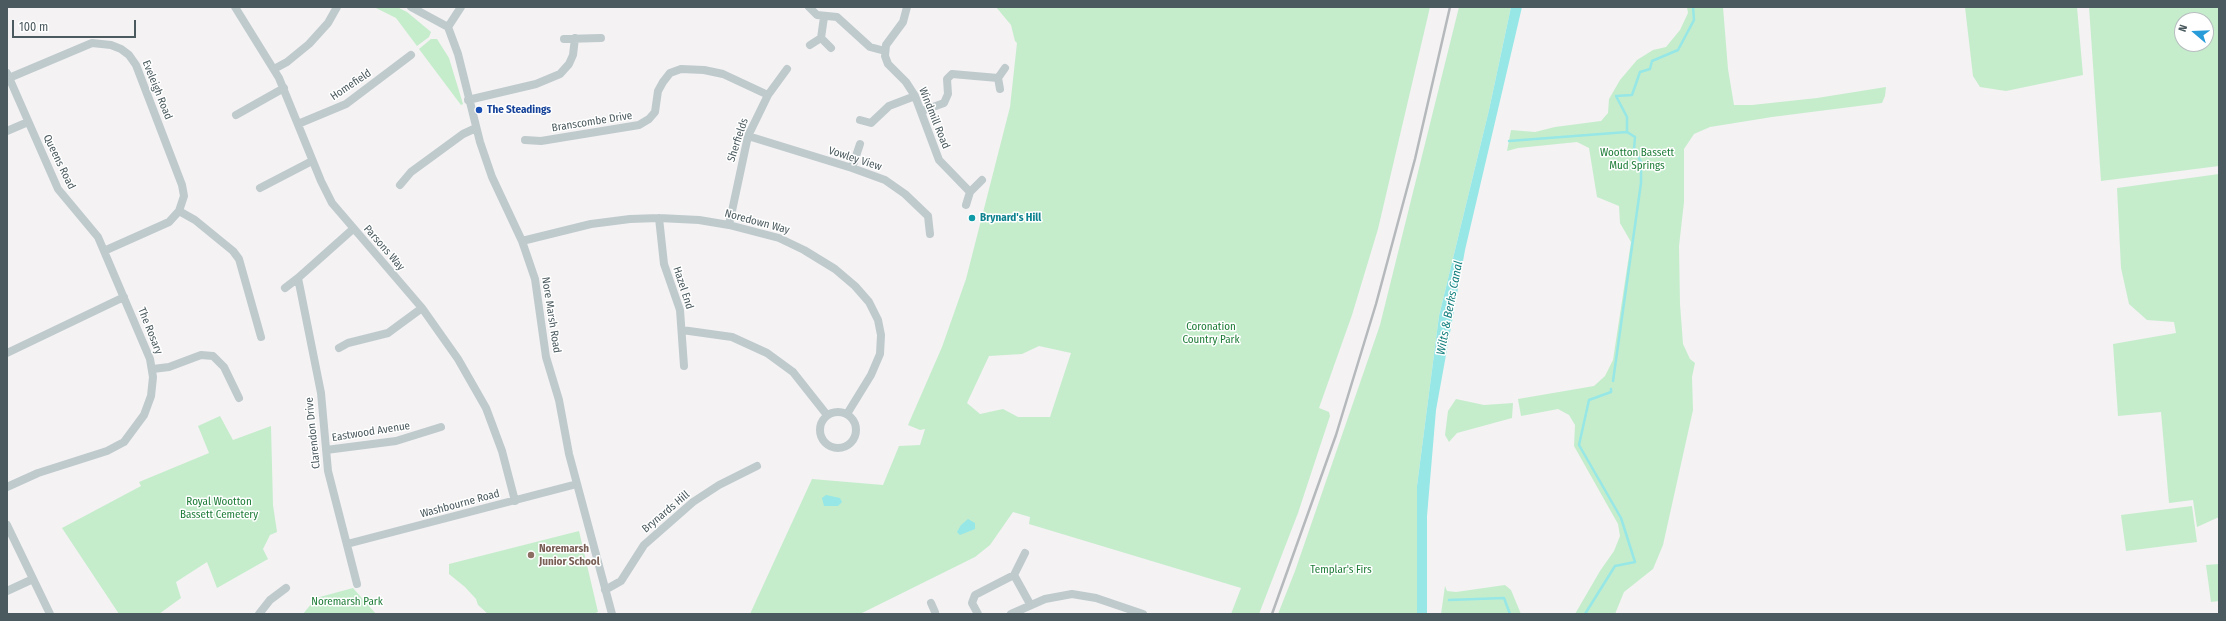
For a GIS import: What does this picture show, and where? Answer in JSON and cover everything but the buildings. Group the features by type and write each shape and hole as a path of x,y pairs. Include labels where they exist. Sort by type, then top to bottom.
{"street":[{"name":"Parsons Way","path":"235,7 274,69 284,88 312,161 332,203 422,308 458,359 486,408 502,451 515,501"},
{"path":"274,69 287,62 309,44 328,23 337,7"},
{"path":"412,7 448,27 461,7"},
{"path":"809,7 814,14 837,17 870,47 885,51 888,41 903,22 907,7"},
{"path":"810,45 821,38 824,16"},
{"name":"Nore Marsh Road","path":"448,27 458,54 468,100 492,177 522,241 538,291 546,357 559,400 569,454 612,614"},
{"path":"468,100 536,84 560,74 569,64 573,55 575,38"},
{"path":"564,39 601,38"},
{"path":"821,38 831,48"},
{"name":"Eveleigh Road","path":"8,76 92,43 111,45 126,53 136,65 140,74 182,186 184,196 179,211"},
{"name":"Windmill Road","path":"885,51 888,64 906,82 915,96 922,111 930,141 939,160 970,192"},
{"name":"Homefield","path":"298,124 346,104 411,55"},
{"path":"1000,89 998,78 1005,68"},
{"name":"Branscombe Drive","path":"525,140 541,141 639,125 649,119 655,112 658,91 662,82 670,73 681,69 704,70 723,74 768,95"},
{"name":"Sherfields","path":"729,225 742,155 748,136 768,95 787,69"},
{"path":"922,111 944,103 948,94 947,79 952,74 998,78"},
{"name":"Queens Road","path":"8,76 58,189 94,232 124,297"},
{"path":"236,115 284,88"},
{"path":"871,123 889,106 915,96"},
{"path":"860,120 871,123"},
{"path":"7,131 28,122"},
{"path":"871,123 874,132"},
{"path":"400,185 411,172 463,134 476,128"},
{"name":"Vowley View","path":"748,136 879,177 905,194 928,216 930,234"},
{"path":"852,168 860,144"},
{"path":"260,188 312,161"},
{"path":"404,166 411,172"},
{"path":"966,205 970,192 982,180"},
{"path":"104,251 169,222 179,211 195,220 233,251 239,259 261,337"},
{"name":"Noredown Way","path":"522,241 591,224 630,219 660,218 698,220 729,225 778,238 814,255 845,276 869,302 875,311 880,328 880,354 871,375 847,414"},
{"name":"Hazel End","path":"660,218 664,264 678,302 682,330 684,366"},
{"path":"285,288 353,229"},
{"name":"Clarendon Drive","path":"298,278 321,393 328,471 357,584"},
{"path":"7,353 124,297"},
{"name":"The Rosary","path":"7,487 38,473 107,451 124,442 144,415 153,385 153,369 124,297"},
{"path":"339,348 348,343 388,332 422,308"},
{"path":"682,330 732,337 761,349 792,372 828,415"},
{"path":"153,369 169,367 201,355 212,356 224,367 239,398"},
{"path":"837,411 847,414 855,421 856,436 849,445 839,448 829,446 820,433 821,423 828,415 837,411"},
{"name":"Eastwood Avenue","path":"326,450 396,441 441,427"},
{"name":"Brynards Hill","path":"605,590 621,581 644,545 693,502 719,485 757,466"},
{"name":"Washbourne Road","path":"347,544 577,484"},
{"path":"7,525 50,614"},
{"path":"978,614 972,603 975,594 1014,575 1025,553"},
{"path":"1014,575 1030,604"},
{"path":"7,591 32,579"},
{"path":"259,614 270,600 286,588"},
{"path":"1011,614 1030,604 1062,595 1081,595 1096,598 1143,614"},
{"path":"931,603 935,613"}],"green space":[{"path":"374,7 397,7 407,12 431,32 429,37 417,46 396,18"},
{"name":"Coronation Country Park","path":"996,7 1430,7 1378,229 1352,315 1319,408 1329,412 1330,416 1298,513 1259,614 1231,614 1241,588 1029,524 1030,517 1013,512 990,545 975,557 860,614 750,614 812,479 883,485 899,446 920,445 925,429 920,430 908,425 942,347 966,279 1010,107 1017,43 1015,41 1011,25","holes":["1039,346 1071,353 1050,417 1018,417 1003,409 980,414 967,403 989,356 1022,354"]},
{"name":"Templar's Firs","path":"1459,7 1511,7 1489,110 1439,316 1417,486 1417,614 1278,614 1295,571 1380,325"},
{"name":"Wootton Bassett Mud Springs","path":"1687,7 1723,7 1728,69 1734,105 1752,105 1817,98 1886,87 1885,96 1882,103 1772,117 1710,127 1694,134 1684,149 1684,202 1679,246 1680,304 1683,344 1690,359 1695,363 1692,377 1693,410 1663,545 1653,569 1624,592 1615,614 1575,614 1600,571 1614,551 1620,536 1618,524 1574,446 1575,425 1569,415 1558,409 1521,416 1518,399 1594,386 1605,376 1613,360 1631,242 1620,223 1619,206 1597,197 1589,148 1577,142 1518,148 1507,151 1511,130 1535,132 1555,127 1601,121 1608,113 1609,99 1620,80 1637,60 1653,50 1666,47 1680,30 1688,13"},
{"path":"1965,7 2077,7 2083,75 2006,91 1980,87 1973,76"},
{"path":"2089,7 2219,7 2219,166 2101,181"},
{"path":"431,39 437,39 449,58 463,104 461,105 419,49"},
{"path":"2219,174 2219,517 2197,527 2193,500 2169,503 2161,412 2118,416 2113,344 2176,333 2174,322 2147,320 2129,304 2121,268 2117,188"},
{"path":"1456,399 1484,405 1513,403 1512,418 1457,433 1449,442 1445,435 1448,411"},
{"name":"Royal Wootton Bassett Cemetery","path":"220,416 233,440 271,426 273,505 277,532 270,535 263,549 268,559 217,588 207,562 176,582 181,598 159,614 119,614 62,528 141,486 139,482 209,453 198,426"},
{"path":"2192,506 2197,542 2126,551 2121,515"},
{"name":"Noremarsh Junior School","path":"579,531 598,612 593,614 488,614 478,605 476,599 465,587 449,574 449,564"},
{"path":"2219,564 2219,601 2211,602 2206,565"},
{"path":"1505,585 1511,590 1521,614 1441,614 1445,586 1447,591 1456,592"},
{"name":"Noremarsh Park","path":"353,588 376,614 303,614 316,598"}],"water":[{"name":"Wilts & Berks Canal","path":"1511,7 1522,7 1465,250 1436,410 1427,516 1427,614 1417,614 1417,486 1439,316 1489,110"},
{"path":"826,495 840,498 842,502 838,506 824,506 822,498"},
{"path":"968,519 975,523 975,529 960,535 957,532 961,525"}],"waterway":[{"path":"1613,381 1641,183 1641,162 1634,149 1635,137 1627,132 1627,117 1616,96 1632,95 1640,72 1650,69 1652,61 1678,50 1694,20 1693,7"},
{"path":"1509,141 1627,132"},
{"path":"1585,614 1615,566 1635,562 1621,518 1579,445 1589,400 1611,392 1611,389"},
{"path":"1449,600 1504,598 1510,614"}],"railway":[{"path":"1272,614 1336,435 1376,304 1415,159 1450,7"}],"place":[{"name":"The Steadings","path":"479,110"},
{"name":"Brynard's Hill","path":"972,218"},
{"name":"Noremarsh Junior School","path":"531,555"}]}
